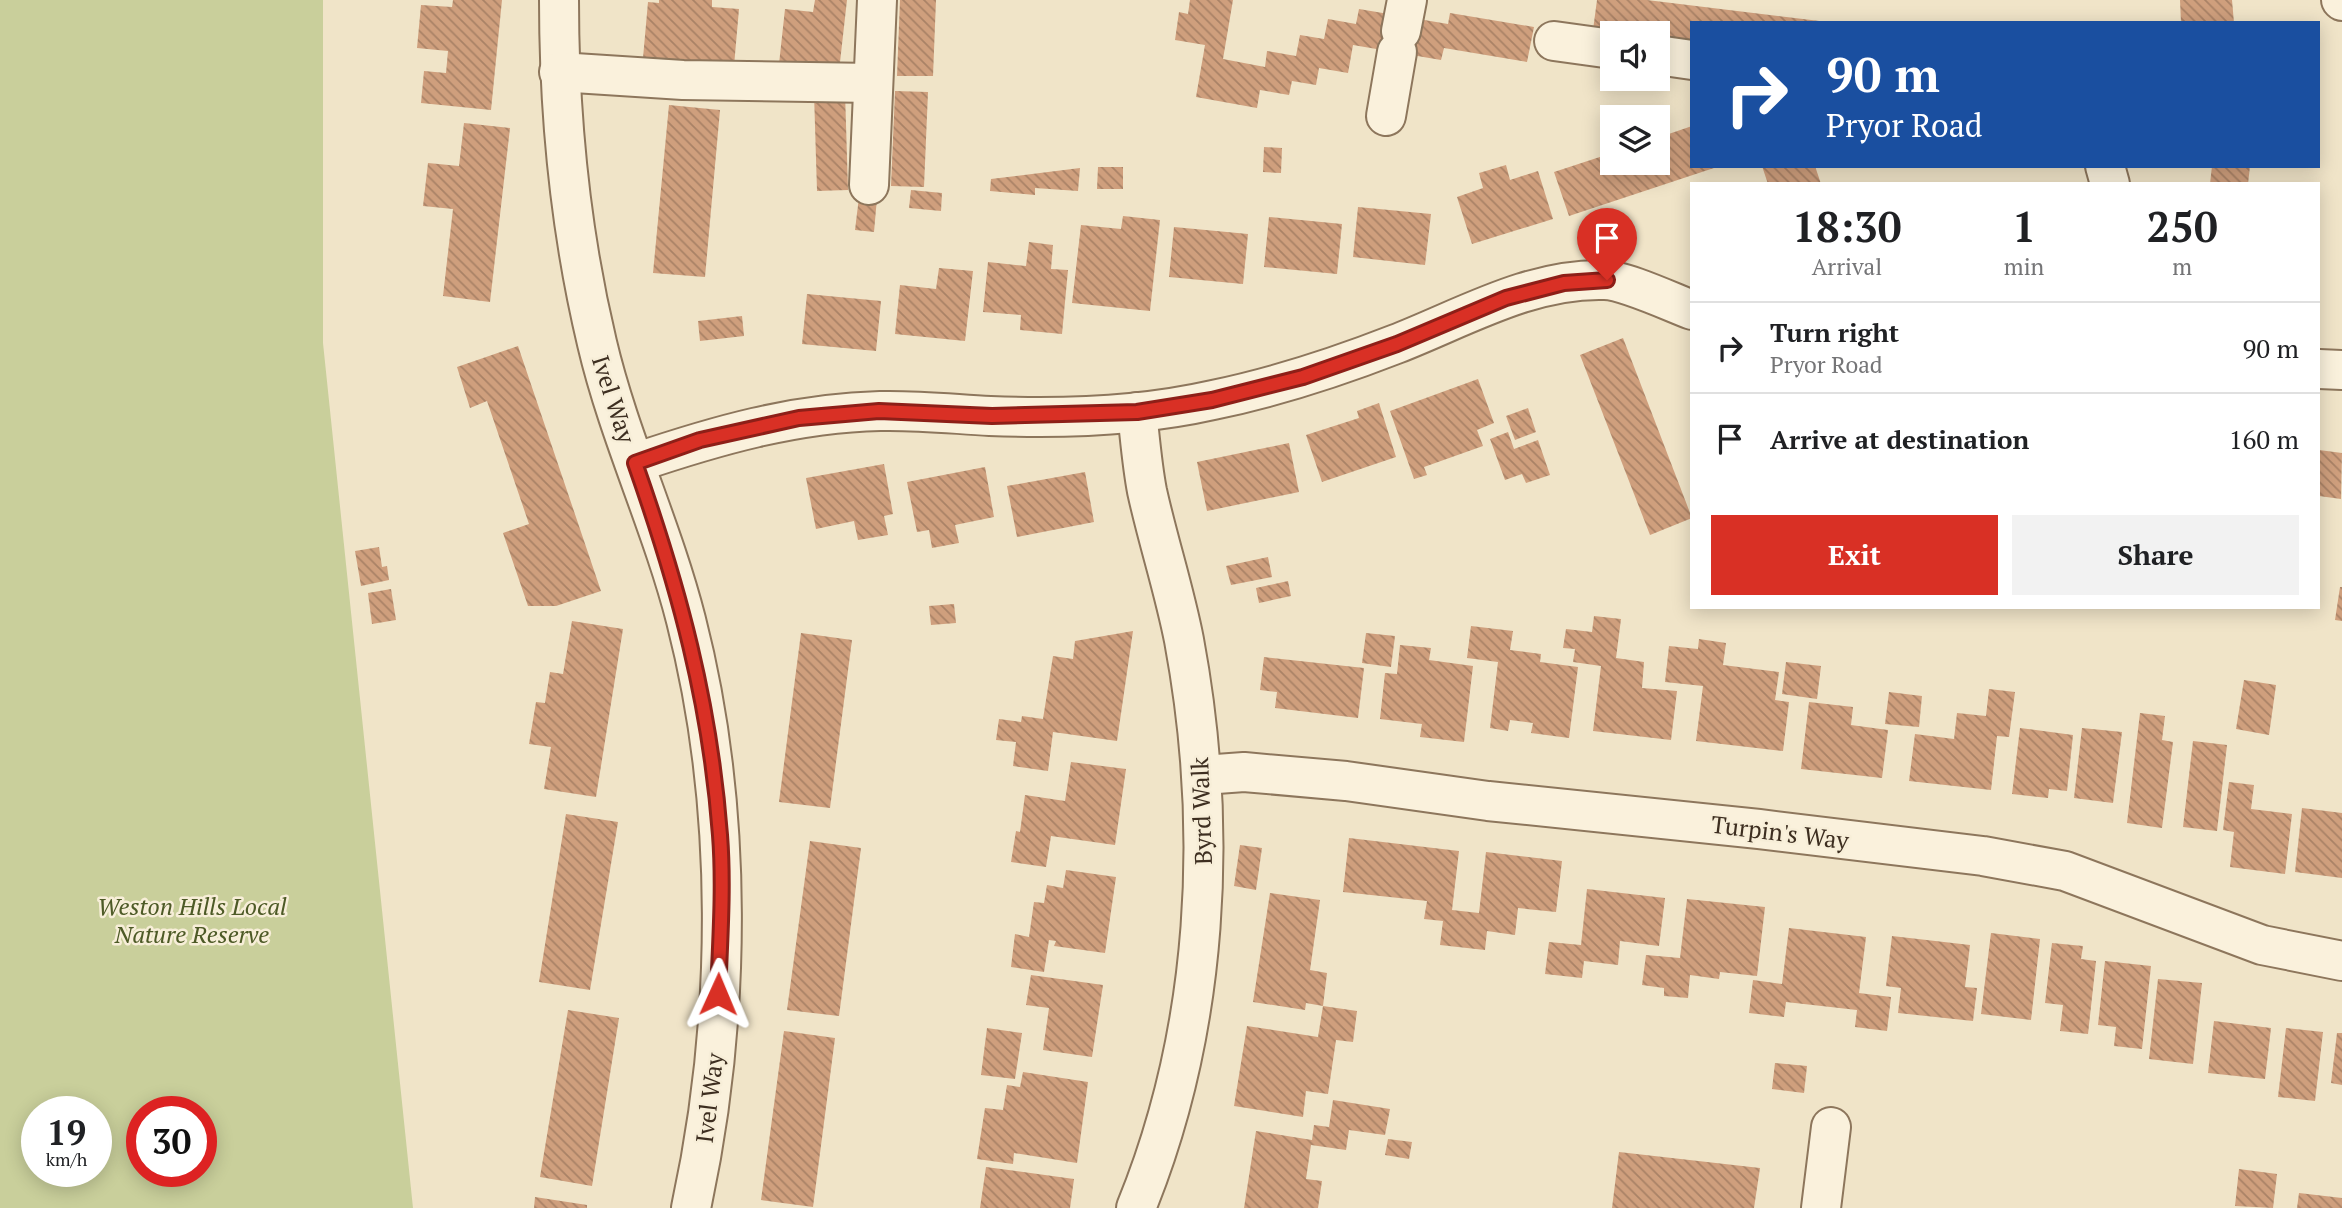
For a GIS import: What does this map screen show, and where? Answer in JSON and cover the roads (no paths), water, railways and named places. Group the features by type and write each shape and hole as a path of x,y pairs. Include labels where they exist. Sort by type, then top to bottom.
{"street":[{"name":"Ivel Way","path":"559,0 559,72 566,179 575,239 597,344 686,619 714,766 720,838 718,1022 711,1087 691,1208"},
{"path":"869,185 877,0"},
{"path":"1386,116 1402,28"},
{"path":"1555,41 1600,47"},
{"path":"1670,57 1690,60"},
{"path":"559,72 683,79 873,83"},
{"path":"635,463 736,430 799,418 879,411 992,416 1137,412 1212,400 1303,377 1397,344 1506,298 1564,283 1607,280 1690,309"},
{"path":"2320,369 2342,370"},
{"name":"Byrd Walk","path":"1136,1208 1170,1114 1197,963 1206,833 1203,775 1184,643 1147,489 1137,412"},
{"name":"Turpin's Way","path":"1203,775 1244,772 1346,781 1488,801 1983,856 2065,872 2262,945 2342,961"},
{"path":"1821,1208 1831,1126"}],"park label":[{"name":"Weston Hills Local Nature Reserve","path":"192,920"}]}
